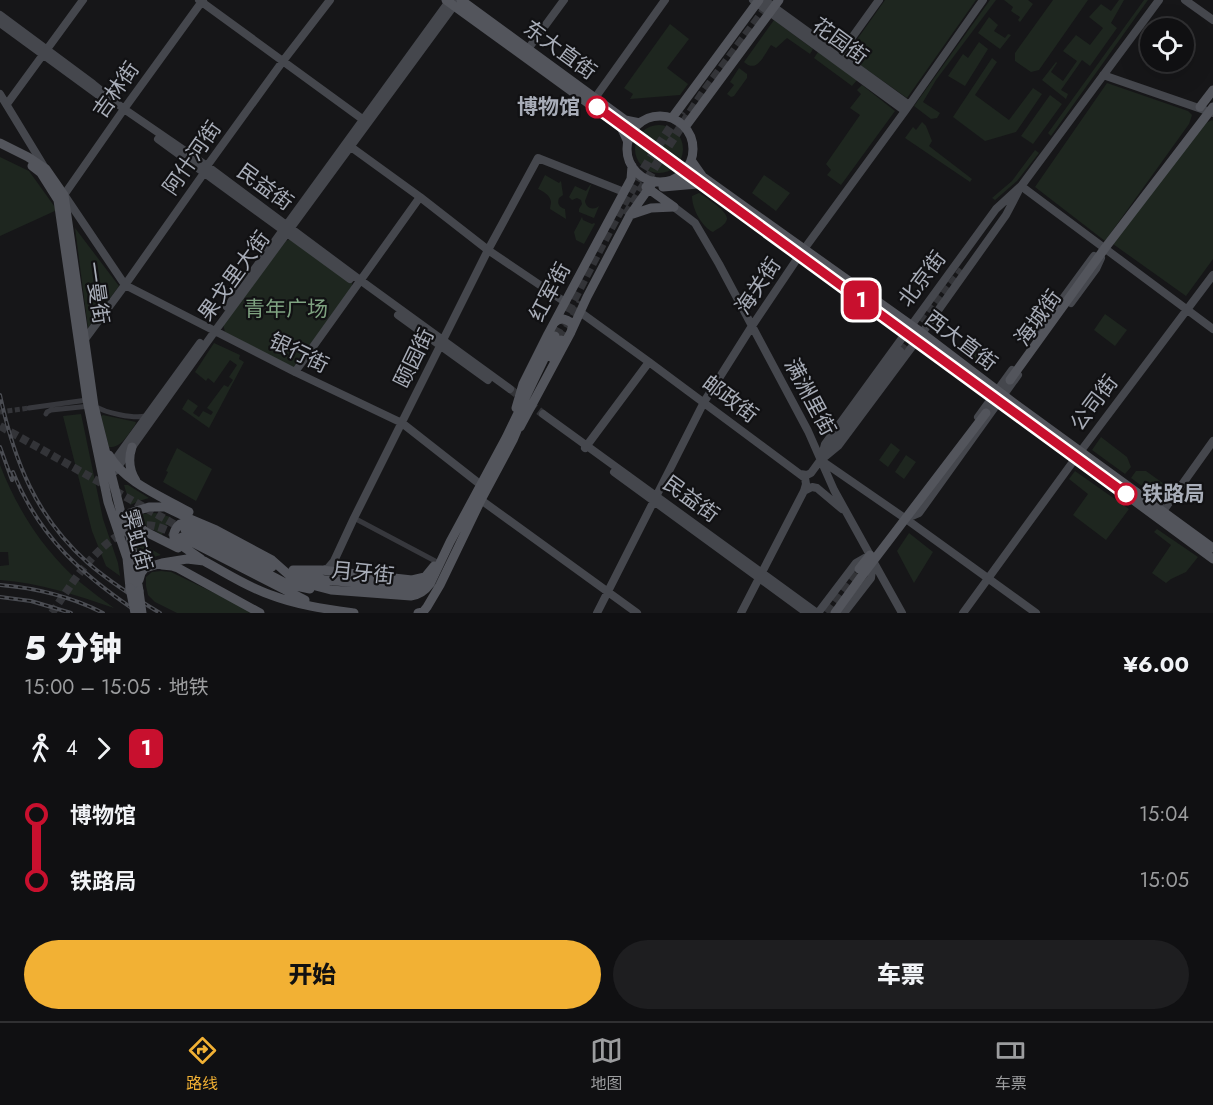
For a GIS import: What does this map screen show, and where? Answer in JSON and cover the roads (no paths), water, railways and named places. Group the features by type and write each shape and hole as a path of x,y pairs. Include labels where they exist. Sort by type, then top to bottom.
{"main road":[{"name":"东大直街","path":"453,1 528,48 625,120 640,123"},
{"name":"东大直街","path":"453,1 621,127 628,142"},
{"path":"672,118 758,1"},
{"path":"685,128 774,6"},
{"path":"1200,107 1213,90"},
{"name":"海城街","path":"1010,380 1105,248 1212,110"},
{"path":"651,186 678,177 691,160 692,143 685,128 672,118 664,116 654,116 640,123 632,132 627,154 632,166 651,186 674,207"},
{"path":"0,143 46,169"},
{"name":"一曼街","path":"0,150 29,164 41,173 61,197 90,404 123,516"},
{"name":"西大直街","path":"691,160 703,177 853,293 920,336 1160,515 1213,559"},
{"name":"红军街","path":"510,439 523,384 631,179 632,166"},
{"name":"一曼街","path":"46,169 61,197 85,339 90,404 110,473 108,502"},
{"name":"西大直街","path":"678,177 699,184 802,253"},
{"path":"651,186 699,184"},
{"name":"红军街","path":"436,565 481,485 538,392 630,215 651,186"},
{"path":"630,215 651,208 674,207"},
{"path":"554,323 561,318 573,324 571,332"},
{"name":"红军街","path":"418,613 423,612 436,592 558,338"},
{"name":"海城街","path":"872,558 906,519 986,413"},
{"path":"132,447 130,468 137,483"},
{"name":"月牙街","path":"110,473 126,476 193,514 216,530"},
{"name":"月牙街","path":"108,502 146,532 250,587 322,609 354,613"},
{"name":"霁虹街","path":"108,502 136,588"},
{"name":"月牙街","path":"123,516 146,507 162,506 216,530 272,560 304,583 330,590 416,596 426,589 436,565"},
{"name":"西大直街","path":"1160,515 1213,548"},
{"path":"120,538 123,516"},
{"name":"霁虹街","path":"123,516 130,536 136,588"},
{"path":"204,561 175,541 174,532 180,524 189,524 292,573 321,570 412,580 425,577 436,565"},
{"path":"322,609 284,591 183,533 287,584 304,589 330,590"},
{"path":"835,613 861,571 872,558"},
{"name":"月牙街","path":"151,566 179,559 204,561"},
{"path":"135,613 136,588 141,573 145,568 151,566 166,565 178,568 260,613"},
{"name":"月牙街","path":"292,573 325,580 412,588 420,586 436,565"},
{"path":"136,588 142,613"}],"street":[{"path":"7,104 83,0"},
{"name":"阿什河街","path":"85,339 283,61 330,0"},
{"path":"528,48 564,0"},
{"path":"595,98 665,0"},
{"path":"838,57 879,0"},
{"name":"海关街","path":"597,613 704,402 802,253 983,0"},
{"name":"北京街","path":"962,270 1021,186 1159,0"},
{"path":"1185,0 1213,20"},
{"path":"201,1 365,121"},
{"name":"吉林街","path":"61,197 201,1"},
{"name":"果戈里大街","path":"110,473 148,415 213,330 453,1"},
{"name":"花园街","path":"758,1 774,6 907,108"},
{"name":"民益街","path":"0,15 123,111 508,391"},
{"name":"民益街","path":"0,23 45,52"},
{"path":"1103,75 1212,110"},
{"name":"一曼街","path":"0,94 46,169"},
{"name":"果戈里大街","path":"287,229 351,147 365,121"},
{"path":"351,147 488,250 565,302"},
{"name":"颐园街","path":"321,570 328,568 334,561 488,250 538,158 624,192"},
{"path":"1021,186 1213,329"},
{"name":"北京街","path":"821,460 825,444 908,328 996,209 1021,186"},
{"name":"北京街","path":"821,460 838,446 920,336 1006,215 1021,186"},
{"name":"银行街","path":"61,197 125,285 295,372 402,423 481,485"},
{"path":"295,372 420,197"},
{"name":"满洲里街","path":"674,207 695,224 811,436 834,490 902,613"},
{"name":"海城街","path":"906,519 912,505 998,396 1082,272 1094,256 1105,248"},
{"name":"公司街","path":"963,613 1078,454 1213,275"},
{"name":"邮政街","path":"580,312 800,474"},
{"name":"果戈里大街","path":"110,473 132,447 213,330"},
{"path":"800,474 810,474 900,351"},
{"path":"585,447 649,362"},
{"path":"45,414 51,410 90,404"},
{"path":"28,408 90,404 105,411 138,417 148,415"},
{"name":"民益街","path":"542,416 761,576 818,613"},
{"path":"1160,515 1213,441"},
{"path":"821,460 1036,613"},
{"path":"741,613 804,491 806,480 800,474"},
{"path":"804,491 810,487 817,488 846,512"},
{"path":"482,500 638,613"},
{"path":"354,518 436,565"},
{"name":"海城街","path":"818,613 856,563 872,558 871,578 844,613"},
{"name":"民益街","path":"761,576 807,613"}],"tunnel":[{"path":"626,215 703,93 772,0"},
{"path":"555,336 630,193 682,111"},
{"path":"900,351 962,270"},
{"path":"561,340 581,302"},
{"path":"986,413 1010,380"},
{"path":"510,389 543,414"},
{"path":"0,412 29,408"},
{"path":"0,426 181,528"},
{"path":"135,527 151,525 177,535"},
{"path":"52,613 92,558 124,532"},
{"path":"827,613 859,569"}],"railway":[{"path":"0,395 20,465 54,527 96,570 160,613"},
{"path":"0,447 12,480"},
{"path":"13,472 36,516 64,553 99,584 139,613"},
{"path":"0,585 53,594 103,613"},
{"path":"0,597 31,601 71,613"}],"metro line":[{"name":"1","path":"597,107 1126,494"}],"place":[{"name":"博物馆","path":"597,107"},
{"name":"铁路局","path":"1126,494"}],"park label":[{"name":"青年广场","path":"286,309"}]}
